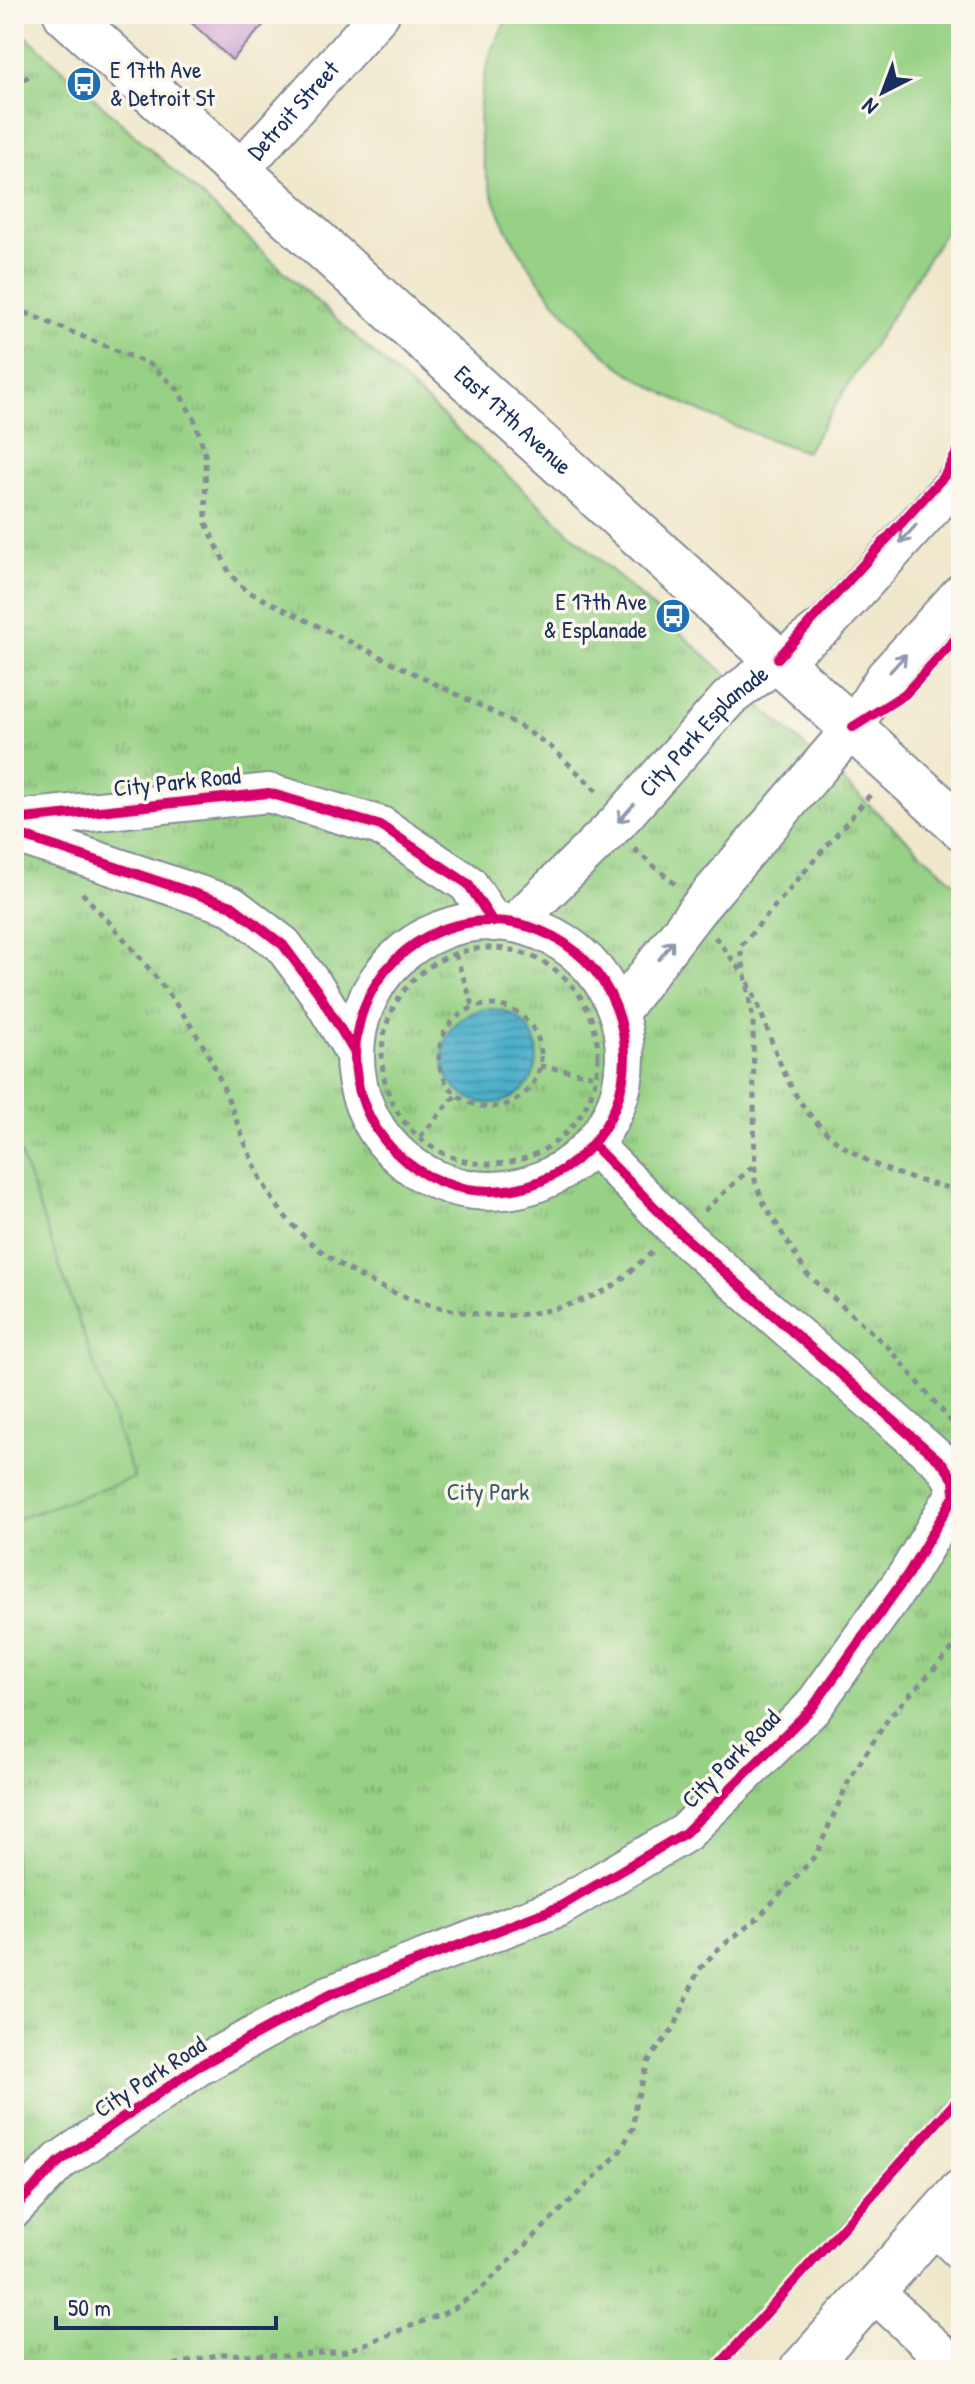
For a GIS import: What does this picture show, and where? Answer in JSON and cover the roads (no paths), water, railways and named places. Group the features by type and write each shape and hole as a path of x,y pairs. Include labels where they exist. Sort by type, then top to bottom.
{"main road":[{"name":"East 17th Avenue","path":"66,14 961,827"},
{"path":"802,2370 873,2291 952,2223"}],"street":[{"name":"Detroit Street","path":"240,170 380,14"},
{"name":"City Park Esplanade","path":"504,922 617,823 729,698 778,658 826,625 961,476"},
{"path":"619,1012 696,911 853,727 885,677 961,593"},
{"name":"City Park Road","path":"14,820 269,793 381,826 468,884 504,922"},
{"path":"14,833 232,906 283,945 318,992 355,1053"},
{"path":"469,922 504,922 560,939 579,953 602,980 619,1012 626,1058 624,1082 612,1115 593,1145 557,1175 535,1184 488,1191 442,1183 421,1172 385,1141 362,1100 355,1053 363,1007 387,967 404,950 446,927 469,922"},
{"name":"City Park Road","path":"14,2208 60,2161 197,2067 329,1995 559,1907 685,1833 812,1708 908,1574 955,1495 950,1472 680,1233 593,1145"},
{"path":"873,2291 958,2370"}],"water":[{"path":"490,1009 508,1012 523,1023 534,1038 537,1056 534,1074 523,1089 508,1100 490,1103 472,1100 457,1089 446,1074 443,1056 446,1038 457,1023 472,1012"}],"place":[{"name":"E 17th Ave & Detroit St","path":"84,84"},
{"name":"E 17th Ave & Esplanade","path":"673,616"}],"park label":[{"name":"City Park","path":"488,1492"}]}
